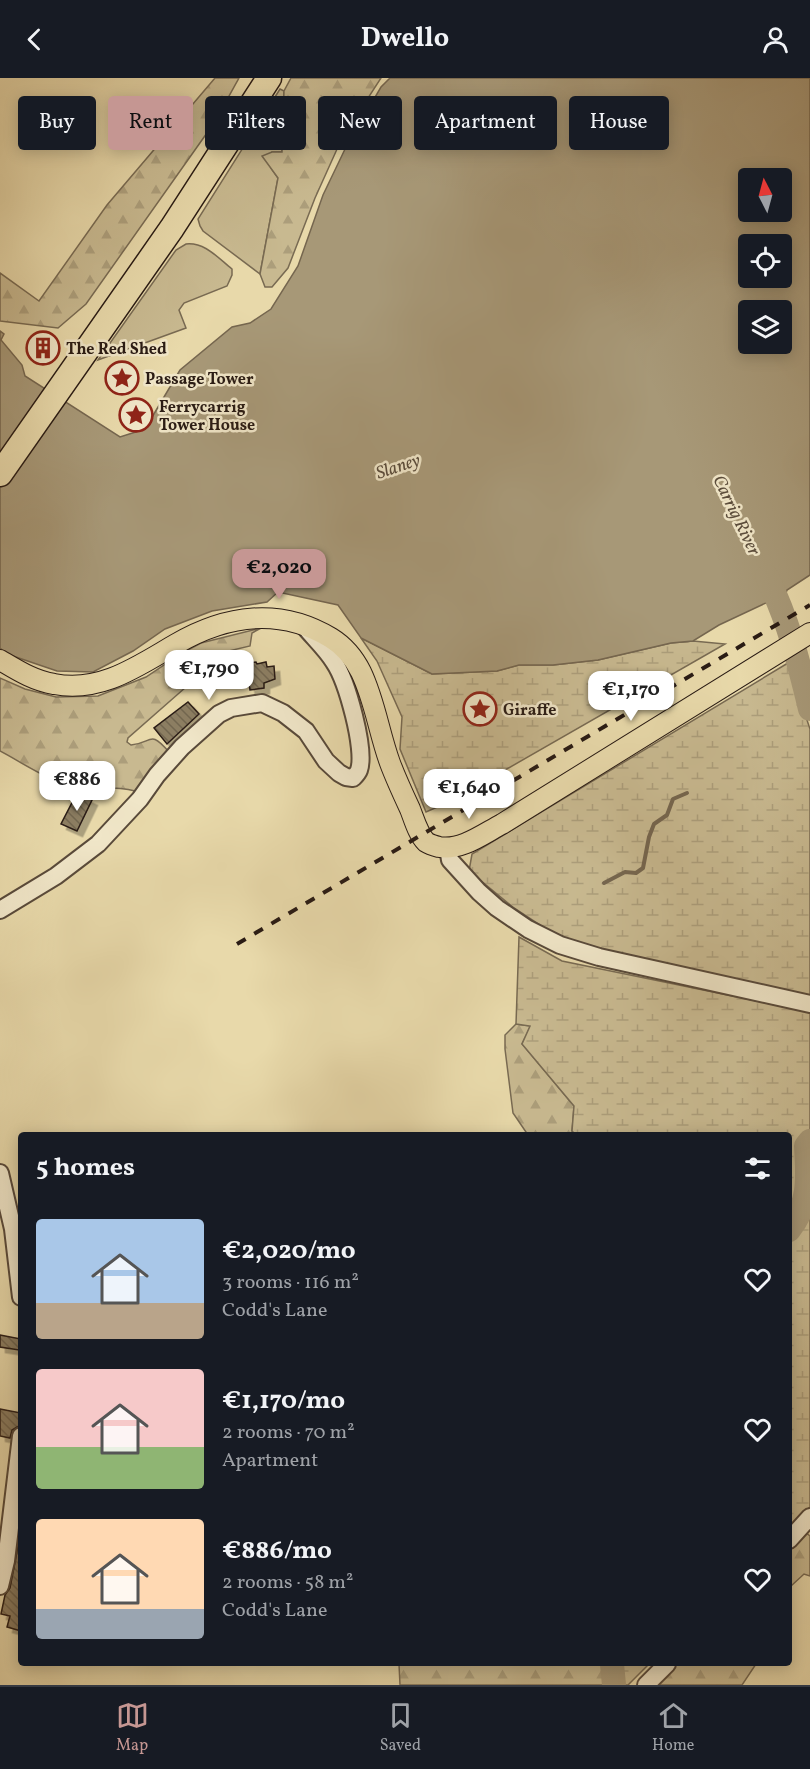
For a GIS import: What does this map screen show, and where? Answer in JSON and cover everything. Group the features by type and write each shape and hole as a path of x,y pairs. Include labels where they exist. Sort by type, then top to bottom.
{"highway":[{"path":"0,474 172,228 269,78"}],"main road":[{"path":"0,660 24,675 53,684 79,686 110,680 134,669 194,634 225,623 270,617 304,626 331,638 352,657 368,688 390,763 418,828 426,842 437,847 448,848 463,845 502,824 809,634"}],"street":[{"path":"0,910 56,876 98,844 140,799 157,775 182,747 219,714 231,708 262,703 284,713 306,731 326,761 339,773 353,778 359,771 360,761 349,694 335,663 304,626"},
{"path":"448,848 450,860 455,867 491,903 528,929 560,945 599,957 810,1004"},
{"path":"0,1173 13,1228 18,1271"},
{"path":"0,1586 6,1561 18,1461"},
{"path":"792,1537 810,1518"},
{"path":"645,1685 665,1666"}],"green space":[{"path":"215,78 239,78 229,96 205,96 205,136 86,304 58,328 0,321 0,273 39,301 107,205 154,150 193,150 193,104"},
{"path":"291,78 381,78 369,96 318,96 318,150 337,150 288,268 272,287 265,287 260,274 278,178 262,156 272,152 282,152 282,150 306,150 306,96 284,96"},
{"path":"280,89 284,91 284,96 276,96"},
{"path":"242,150 282,150 282,152 272,152 271,168 278,178 260,274 203,231 198,219"},
{"path":"186,244 205,248 232,269 227,286 184,303 179,310 186,328 98,360 176,250"},
{"path":"261,628 252,633 250,646 220,653 224,661 186,687 128,738 127,742 131,745 154,739 169,752 135,791 70,785 49,778 0,751 0,678 25,689 56,697 98,696 146,677 201,643"},
{"path":"361,638 432,674 497,671 519,665 553,665 598,660 671,643 693,641 725,644 451,801 426,812 400,749 402,717 377,661"},
{"path":"788,663 810,729 810,997 597,950 558,937 514,908 469,871 472,854"},
{"path":"519,937 562,961 810,1012 810,1507 792,1524 792,1132 573,1132 574,1106 522,1044 530,1026 516,1024"},
{"path":"516,1024 531,1026 522,1044 574,1106 573,1132 526,1132 513,1113 505,1035"},
{"path":"800,1528 810,1536 810,1576 804,1574 792,1585 792,1536"},
{"path":"399,1666 612,1666 614,1685 400,1685"},
{"path":"619,1666 647,1666 628,1685 623,1685"},
{"path":"665,1666 755,1666 742,1685 646,1685"}],"water":[{"name":"Slaney","path":"390,78 810,78 810,575 787,590 781,607 770,601 719,625 693,641 671,643 598,660 553,665 519,665 497,671 432,674 361,638 338,605 278,592 267,602 212,611 165,629 133,651 93,672 57,671 7,654 0,648 0,331 4,334 1,340 22,365 25,376 120,437 145,429 180,370 232,327 250,323 271,309 298,266 323,195 345,150 402,150 402,96 376,96"}],"building":[{"path":"256,662 257,664 266,662 267,667 274,666 275,679 264,683 264,688 250,690 247,673 228,666"},
{"path":"188,702 199,714 167,744 154,728"},
{"path":"77,793 92,800 77,831 61,824"},
{"path":"0,1335 18,1338 18,1350 0,1347"},
{"path":"0,1409 18,1412 18,1427 12,1430 10,1438 0,1436"},
{"path":"18,1546 18,1630 7,1627 10,1616 1,1614 5,1595 10,1588"}],"waterway":[{"name":"Carrig River","path":"767,577 787,625 810,709"},
{"path":"604,883 625,872 636,873 643,868 654,824 667,815 673,799 687,793"},
{"name":"Carrig River","path":"792,1226 804,1200 807,1180 806,1146 810,1141"},
{"name":"Carrig River","path":"612,1666 614,1685"}],"railway":[{"path":"237,944 810,605"}],"place":[{"name":"The Red Shed","path":"43,348"},
{"name":"Passage Tower","path":"122,378"},
{"name":"Ferrycarrig Tower House","path":"136,415"},
{"name":"Giraffe","path":"480,709"}]}
